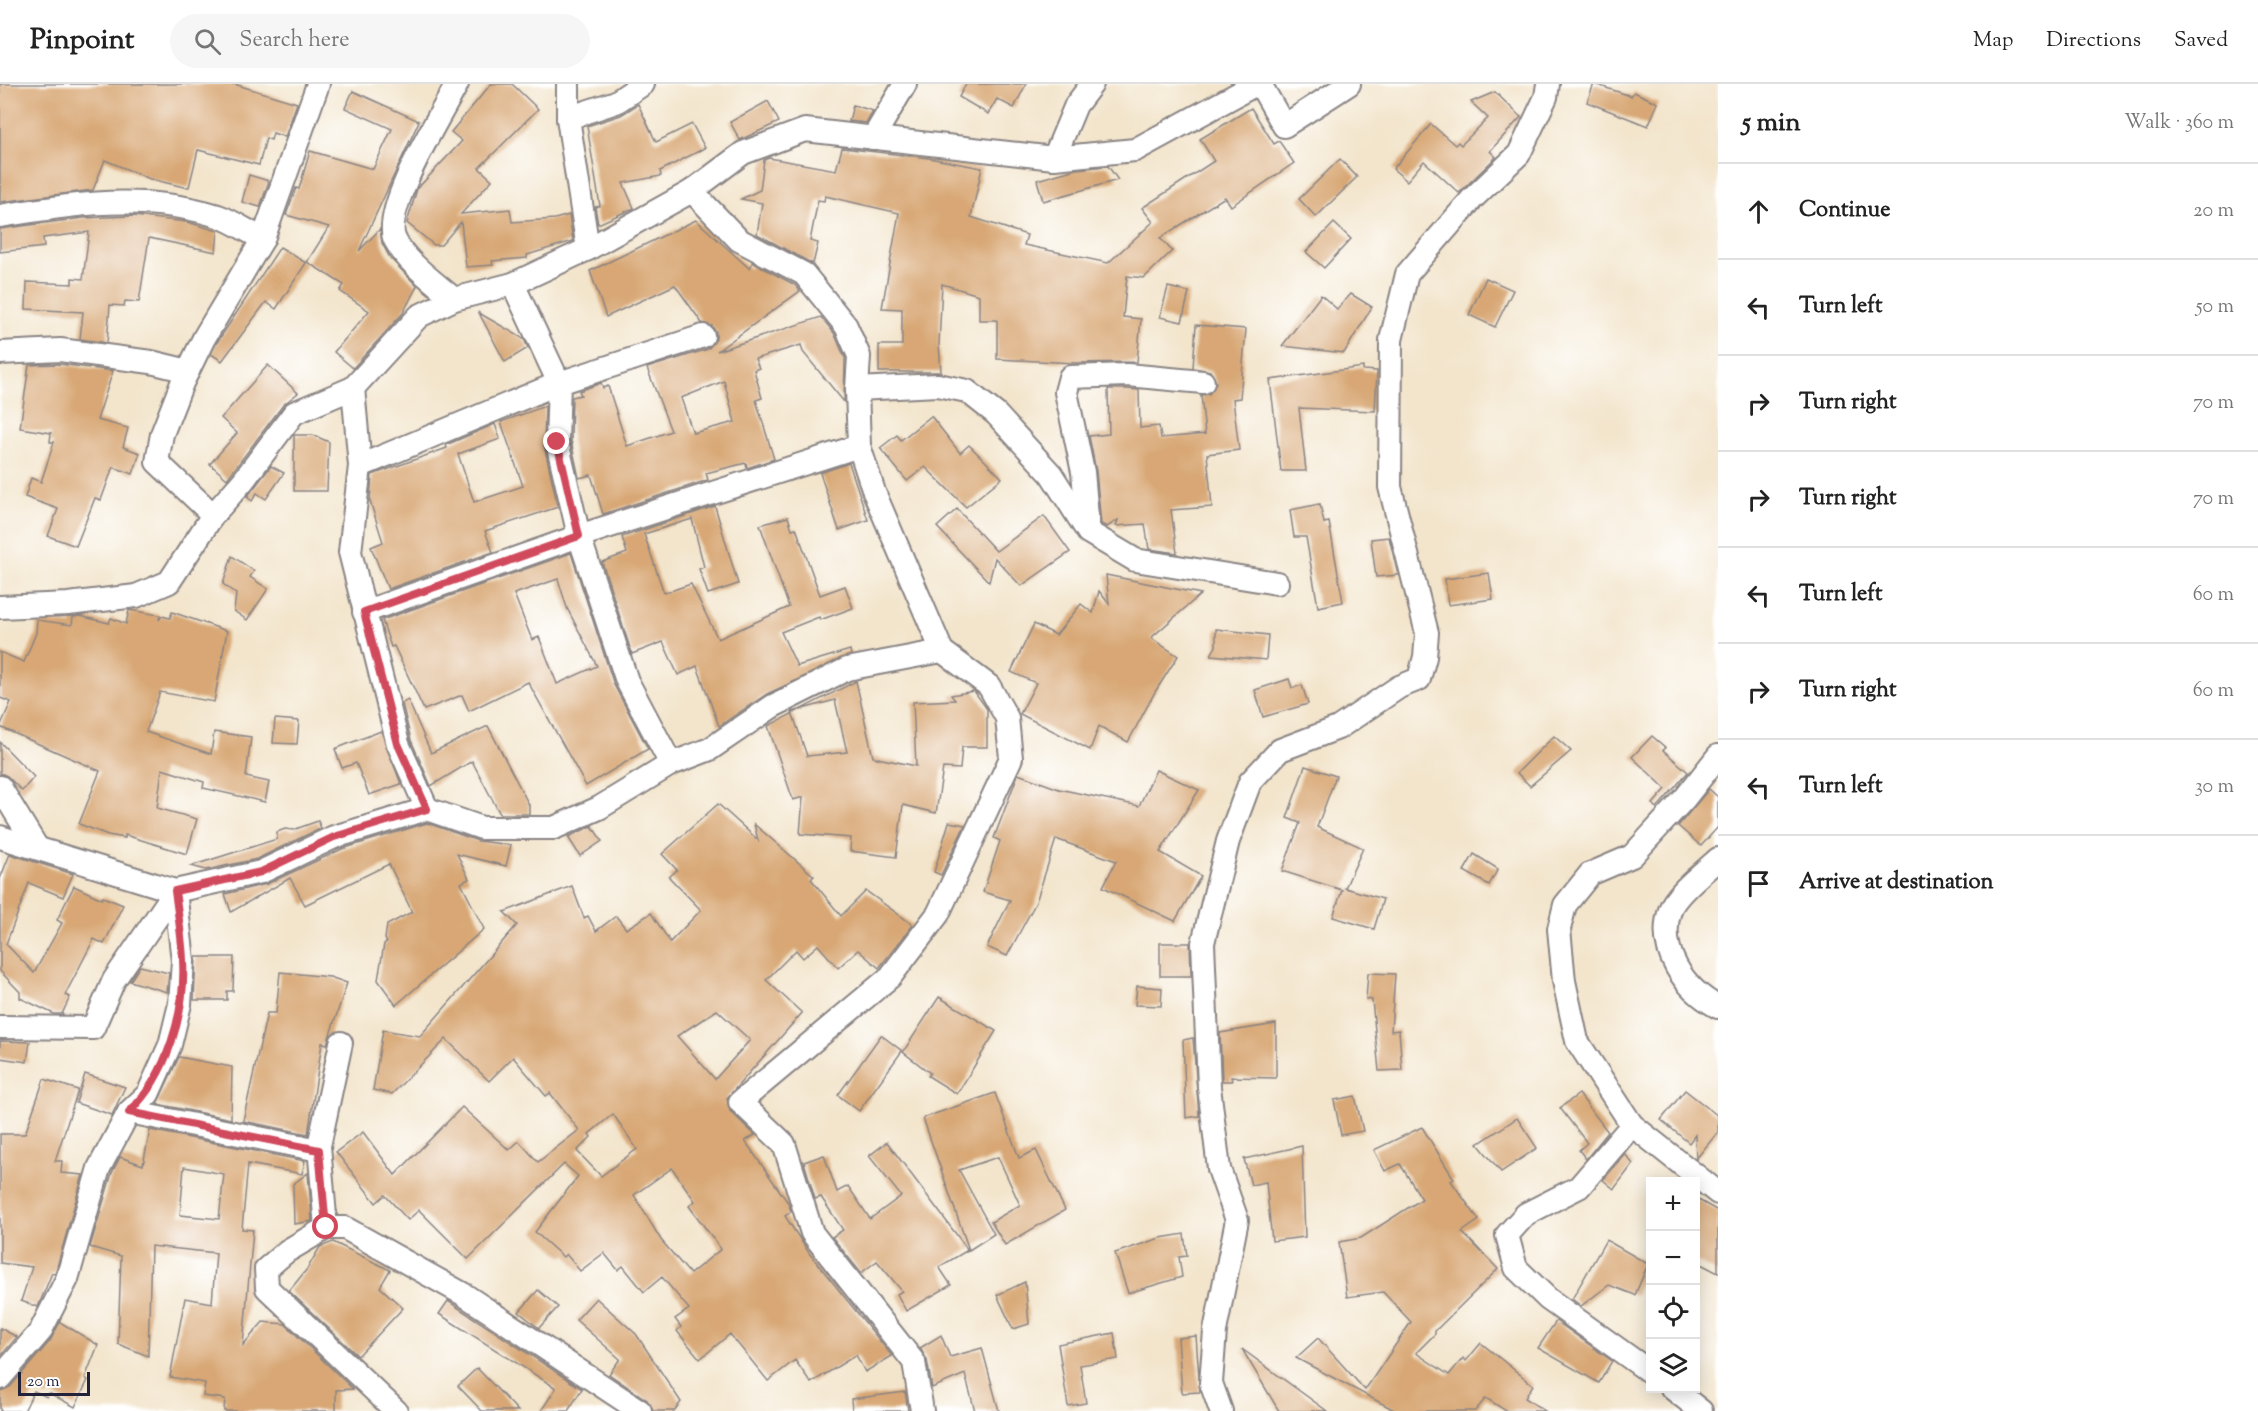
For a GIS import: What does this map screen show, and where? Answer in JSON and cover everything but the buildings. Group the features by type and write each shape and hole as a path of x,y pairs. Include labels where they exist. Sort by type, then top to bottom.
{"street":[{"path":"213,515 157,462 162,434 204,338 262,239 318,84"},
{"path":"453,299 414,263 395,241 391,229 408,175 458,84"},
{"path":"568,84 568,118 588,249"},
{"path":"568,118 616,102 643,84"},
{"path":"873,138 905,84"},
{"path":"1054,158 1076,105 1092,84"},
{"path":"0,608 68,604 136,596 168,582 213,515 243,481 294,413 353,388 419,316 453,299 513,284 588,249 692,191 743,153 805,130 1054,158 1135,150 1258,84 1284,126 1349,84"},
{"path":"1221,1411 1211,1383 1214,1341 1238,1220 1219,1169 1209,1087 1203,943 1228,841 1250,782 1280,750 1338,728 1399,687 1419,679 1425,657 1427,633 1390,487 1391,340 1407,274 1472,199 1519,154 1546,97 1548,84"},
{"path":"692,191 739,240 804,274 825,297 846,326 859,356 856,389 859,446 874,492 942,651 989,686 1007,718 1011,758 938,914 890,977 740,1102 784,1144 812,1233 914,1362 922,1411"},
{"path":"0,216 88,202 139,201 219,216 262,239"},
{"path":"513,284 559,383 557,442 579,536 627,681 671,764"},
{"path":"360,466 559,383 703,336"},
{"path":"0,353 60,350 152,362 188,371"},
{"path":"1088,532 1083,472 1066,392 1071,377 1127,375 1203,382"},
{"path":"856,389 938,385 967,391 996,414 1051,474 1088,532 1135,560 1277,583"},
{"path":"353,388 360,466 350,552 398,744 427,809"},
{"path":"364,612 579,536 859,446"},
{"path":"0,837 36,846 175,891 261,872 334,837 427,809 482,828 554,828 599,808 671,764 710,749 773,706 847,669 942,651"},
{"path":"1718,756 1685,798 1632,856 1590,874 1565,905 1559,929 1559,945 1577,1041 1632,1125 1718,1193"},
{"path":"0,787 36,846"},
{"path":"1718,859 1688,886 1670,909 1666,944 1680,974 1718,1007"},
{"path":"0,1027 93,1028 114,980 175,891"},
{"path":"0,1378 40,1332 67,1279 99,1168 129,1112 148,1094 170,1045 180,1004 183,961 175,891"},
{"path":"326,1227 319,1150 341,1043"},
{"path":"129,1112 319,1150"},
{"path":"1632,1125 1579,1187 1526,1214 1507,1235 1516,1268 1532,1284 1548,1299 1646,1369"},
{"path":"396,1411 267,1288 266,1269 286,1251 326,1227 345,1228 463,1294 640,1411"},
{"path":"1677,1393 1701,1411"}],"route":[{"path":"326,1227 319,1150 129,1112 148,1094 170,1045 180,1004 183,961 175,891 261,872 334,837 427,809 398,744 364,612 579,536 557,442"}]}
